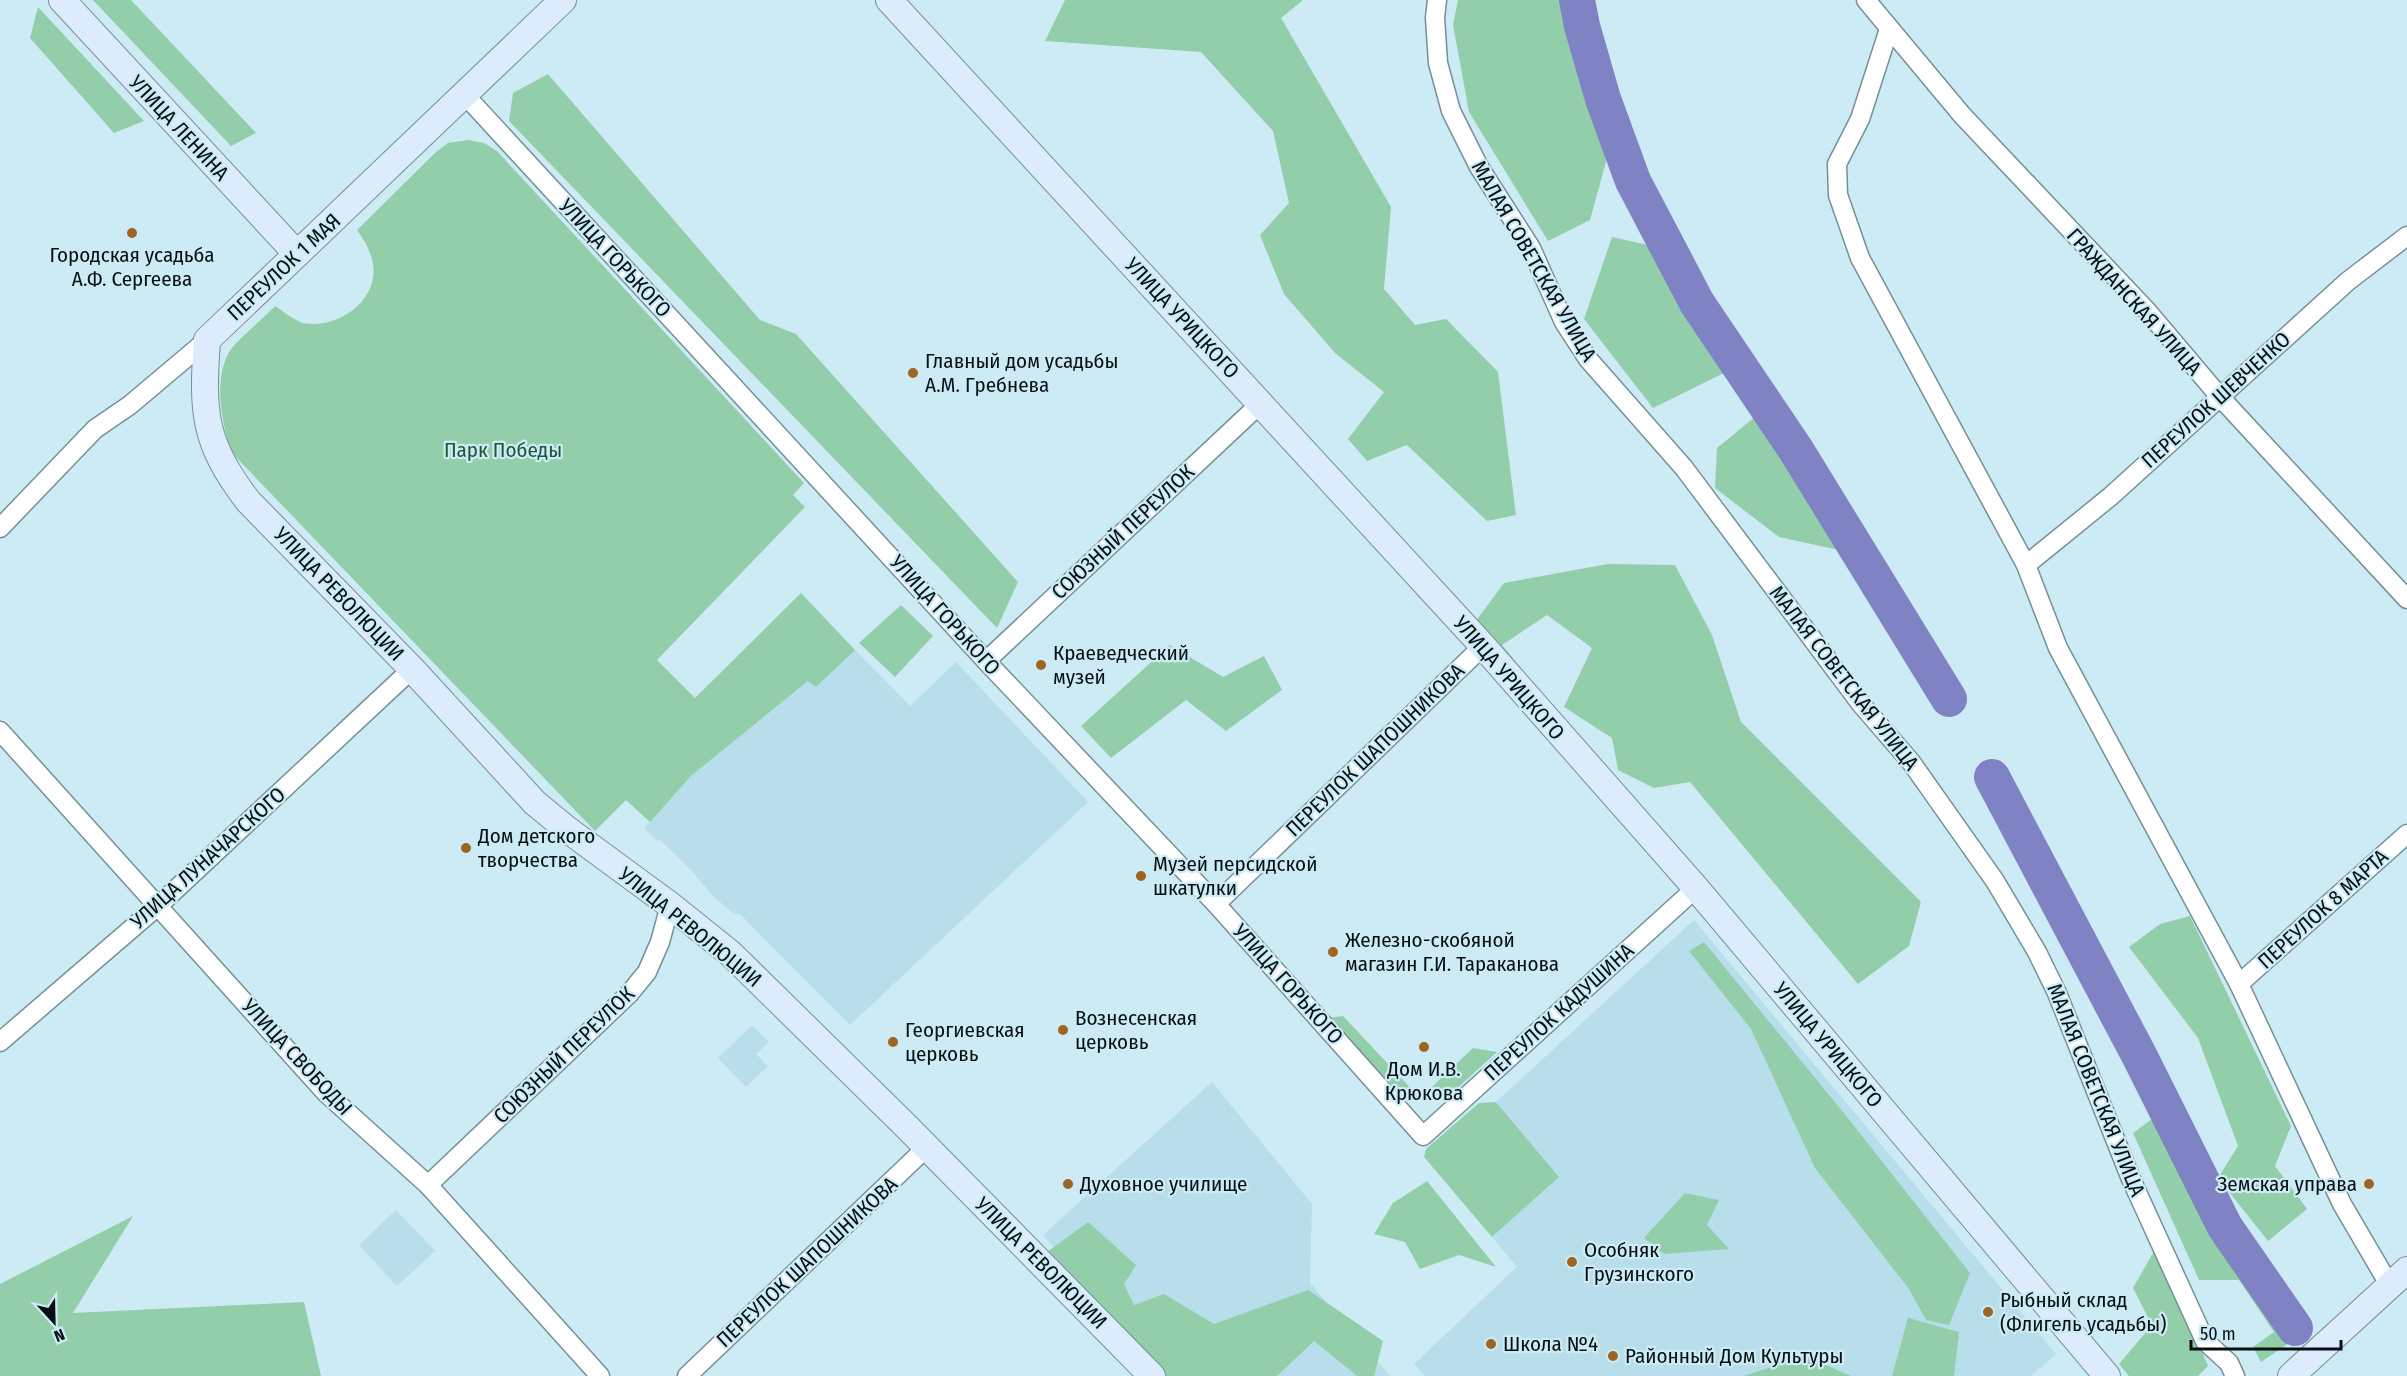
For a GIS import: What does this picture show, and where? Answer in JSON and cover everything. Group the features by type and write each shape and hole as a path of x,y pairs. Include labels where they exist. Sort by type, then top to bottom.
{"main road":[{"name":"УЛИЦА ЛЕНИНА","path":"62,0 297,254"},
{"name":"ПЕРЕУЛОК 1 МАЯ","path":"207,340 563,0"},
{"name":"УЛИЦА УРИЦКОГО","path":"889,0 1483,646 1696,888 2107,1376"},
{"name":"УЛИЦА РЕВОЛЮЦИИ","path":"207,340 205,412 215,449 228,475 248,501 412,669 535,803 670,905 730,954 927,1148 1152,1376"},
{"path":"2291,1376 2398,1278"}],"street":[{"name":"МАЛАЯ СОВЕТСКАЯ УЛИЦА","path":"1437,0 1435,18 1438,63 1451,111 1479,167 1531,248 1564,322 1588,359 1684,468 1861,704 1911,762 1995,881 2037,952 2057,993 2131,1179 2205,1341 2229,1363 2235,1376"},
{"name":"ГРАЖДАНСКАЯ УЛИЦА","path":"1866,0 1985,140 2148,312 2220,397 2407,599"},
{"path":"1889,29 1860,119 1837,164 1838,195 1860,258 2026,565 2058,648 2239,984 2342,1204 2398,1278"},
{"name":"УЛИЦА ГОРЬКОГО","path":"465,95 986,661 1216,904 1423,1136"},
{"name":"ПЕРЕУЛОК ШЕВЧЕНКО","path":"2026,565 2111,496 2348,281 2407,236"},
{"name":"ПЕРЕУЛОК 1 МАЯ","path":"0,528 95,429 130,405 207,340"},
{"name":"СОЮЗНЫЙ ПЕРЕУЛОК","path":"986,661 1260,403"},
{"name":"ПЕРЕУЛОК ШАПОШНИКОВА","path":"1216,904 1483,646"},
{"name":"УЛИЦА ЛУНАЧАРСКОГО","path":"0,1042 159,905 412,669"},
{"name":"УЛИЦА СВОБОДЫ","path":"0,731 326,1093 428,1185 600,1376"},
{"name":"ПЕРЕУЛОК 8 МАРТА","path":"2239,984 2407,834"},
{"name":"ПЕРЕУЛОК КАДУШИНА","path":"1423,1136 1696,888"},
{"name":"СОЮЗНЫЙ ПЕРЕУЛОК","path":"428,1185 629,994 647,972 660,942 670,905"},
{"name":"ПЕРЕУЛОК ШАПОШНИКОВА","path":"687,1376 927,1148"}],"shaded area":[{"path":"855,650 910,706 956,662 1088,802 850,1025 741,915 732,912 714,897 690,869 644,828 691,776 809,680 816,687"},
{"path":"1694,920 2056,1354 2031,1376 1425,1376 1414,1364 1517,1267 1492,1237 1559,1177 1496,1102"},
{"path":"752,1025 769,1042 756,1054 768,1066 746,1087 718,1058"},
{"path":"1212,1082 1312,1204 1310,1283 1390,1376 1176,1376 1124,1327 1043,1235"},
{"path":"396,1210 435,1251 397,1286 359,1245"}],"green space":[{"path":"93,0 131,0 256,133 231,146"},
{"path":"1065,0 1303,0 1281,18 1391,207 1384,289 1415,325 1446,319 1498,372 1516,515 1487,521 1407,445 1367,461 1348,439 1384,392 1335,353 1284,294 1260,235 1289,203 1273,131 1201,52 1045,41"},
{"path":"1458,0 1564,0 1579,67 1607,158 1590,220 1548,241 1469,112 1453,25"},
{"path":"38,7 144,121 114,133 30,38"},
{"path":"548,74 760,320 796,334 1018,582 997,628 509,121 513,93"},
{"name":"Парк Победы","path":"468,140 484,143 497,151 804,483 793,495 805,507 657,660 695,698 801,593 855,650 816,687 808,681 691,776 650,822 626,800 595,831 231,452 222,415 220,389 224,364 232,348 275,306 300,322 316,324 329,322 353,310 369,290 373,277 371,255 357,230 435,153 448,143"},
{"path":"1612,237 1648,245 1726,372 1653,408 1584,319"},
{"path":"1756,416 1839,550 1779,537 1715,488 1717,448"},
{"path":"1608,564 1675,565 1712,635 1741,722 1921,902 1909,946 1858,984 1690,782 1654,788 1618,770 1612,738 1564,707 1592,648 1547,615 1502,645 1549,702 1546,739 1461,641 1504,583"},
{"path":"901,605 933,636 895,677 859,643"},
{"path":"1170,645 1223,677 1264,656 1282,690 1226,731 1186,700 1111,758 1081,726"},
{"path":"2190,916 2291,1126 2275,1166 2307,1209 2268,1241 2218,1178 2238,1146 2198,1038 2129,947 2160,924"},
{"path":"1704,942 1847,1117 1970,1273 1949,1325 1926,1320 1909,1289 1815,1168 1751,1029 1689,951"},
{"path":"1343,1016 1419,1097 1405,1098 1327,1018"},
{"path":"1473,1048 1497,1052 1451,1094 1432,1087"},
{"path":"1496,1102 1559,1177 1492,1237 1424,1157 1426,1149 1479,1103"},
{"path":"2159,1114 2231,1250 2284,1321 2292,1341 2261,1362 2253,1347 2274,1332 2239,1280 2199,1280 2133,1133"},
{"path":"1427,1181 1496,1267 1459,1255 1420,1269 1405,1242 1374,1234 1393,1203"},
{"path":"1685,1193 1719,1200 1707,1225 1729,1249 1664,1254 1644,1238"},
{"path":"133,1216 73,1313 304,1302 321,1376 0,1376 0,1284"},
{"path":"1088,1222 1136,1265 1124,1284 1134,1305 1164,1294 1214,1324 1308,1290 1383,1341 1374,1376 1357,1376 1314,1341 1277,1376 1164,1376 1047,1252"},
{"path":"2157,1246 2208,1366 2198,1376 2129,1376 2119,1364 2152,1325 2133,1288"},
{"path":"1908,1318 1959,1332 1954,1376 1892,1376"},
{"path":"1805,1356 1851,1376 1744,1376"}],"waterway":[{"path":"1577,0 1603,99 1633,181 1697,303 1796,450 1949,699"},
{"path":"1992,777 2140,1057 2225,1227 2295,1328"}],"place":[{"name":"Городская усадьба А.Ф. Сергеева","path":"132,233"},
{"name":"Главный дом усадьбы А.М. Гребнева","path":"913,373"},
{"name":"Краеведческий музей","path":"1041,665"},
{"name":"Дом детского творчества","path":"466,848"},
{"name":"Музей персидской шкатулки","path":"1141,876"},
{"name":"Железно-скобяной магазин Г.И. Тараканова","path":"1333,952"},
{"name":"Вознесенская церковь","path":"1063,1030"},
{"name":"Георгиевская церковь","path":"893,1042"},
{"name":"Дом И.В. Крюкова","path":"1424,1047"},
{"name":"Духовное училище","path":"1068,1184"},
{"name":"Земская управа","path":"2369,1184"},
{"name":"Особняк Грузинского","path":"1572,1262"},
{"name":"Рыбный склад (Флигель усадьбы)","path":"1988,1312"},
{"name":"Школа №4","path":"1491,1344"},
{"name":"Районный Дом Культуры","path":"1613,1356"}]}
